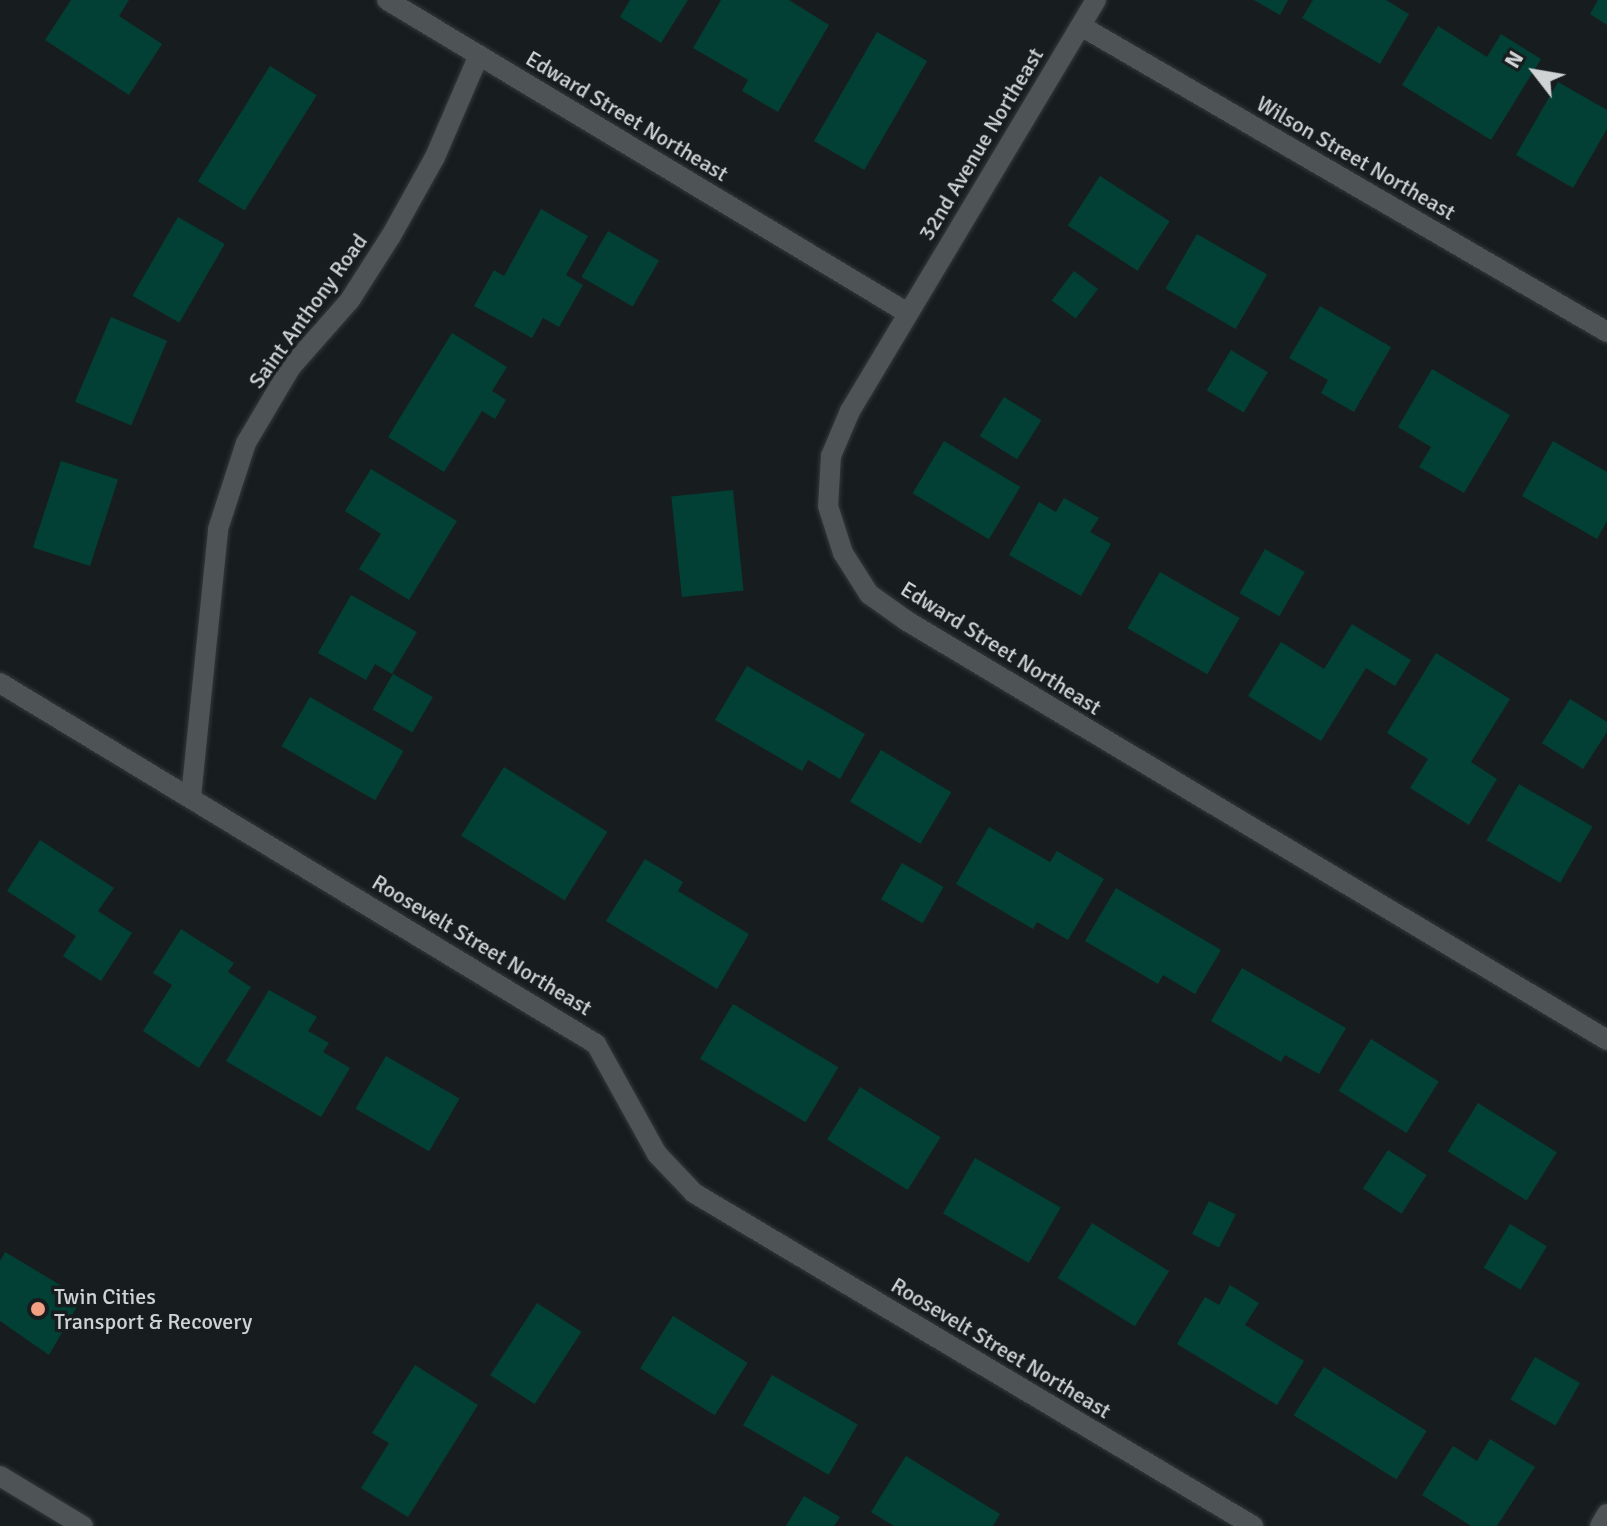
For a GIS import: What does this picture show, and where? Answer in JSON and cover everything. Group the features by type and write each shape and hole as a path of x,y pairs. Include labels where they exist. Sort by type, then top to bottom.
{"street":[{"name":"Edward Street Northeast","path":"387,0 906,312 850,411 831,456 828,506 843,553 869,594 1607,1040"},
{"name":"32nd Avenue Northeast","path":"906,312 1096,0"},
{"name":"Wilson Street Northeast","path":"1081,26 1607,332"},
{"name":"Saint Anthony Road","path":"191,797 218,529 246,443 291,367 350,300 391,236 435,157 479,55"},
{"name":"Roosevelt Street Northeast","path":"0,683 596,1044 657,1154 694,1193 1253,1526"},
{"path":"0,1476 83,1526"},
{"path":"1600,1526 1607,1514"}],"building":[{"path":"71,0 129,0 119,16 162,44 129,95 45,40"},
{"path":"630,0 688,0 661,43 620,17"},
{"path":"721,0 789,0 829,25 778,112 742,91 748,80 693,48"},
{"path":"1254,0 1288,0 1280,15"},
{"path":"1313,0 1386,0 1409,14 1380,64 1302,18"},
{"path":"1598,0 1607,0 1607,25 1590,14"},
{"path":"1438,26 1487,57 1501,34 1541,59 1491,140 1402,85"},
{"path":"877,32 927,61 864,170 814,141"},
{"path":"270,66 317,95 245,210 198,181"},
{"path":"1558,82 1607,110 1607,129 1573,188 1516,155"},
{"path":"1100,176 1170,221 1137,271 1068,225"},
{"path":"541,209 588,236 566,275 583,285 559,327 543,318 532,338 474,306 494,270 504,276"},
{"path":"178,217 225,244 179,323 132,296"},
{"path":"608,231 659,260 633,306 582,277"},
{"path":"1197,234 1267,274 1236,329 1166,289"},
{"path":"1074,271 1098,289 1076,319 1052,301"},
{"path":"1320,306 1391,347 1354,412 1321,393 1328,380 1289,358"},
{"path":"111,317 167,341 131,426 75,402"},
{"path":"452,333 507,367 492,391 506,400 495,419 482,411 444,472 388,437"},
{"path":"1231,350 1268,372 1244,412 1207,390"},
{"path":"1432,369 1510,415 1464,493 1419,467 1431,447 1398,427"},
{"path":"1004,397 1041,420 1017,459 980,436"},
{"path":"944,441 1020,487 989,539 913,493"},
{"path":"1553,441 1607,472 1607,521 1597,539 1522,496"},
{"path":"61,461 118,480 90,566 33,548"},
{"path":"371,469 457,521 409,600 359,569 381,534 345,511"},
{"path":"733,490 744,590 682,597 671,496"},
{"path":"1064,498 1099,518 1090,532 1111,544 1081,596 1009,555 1039,502 1056,512"},
{"path":"1265,549 1305,572 1279,616 1240,593"},
{"path":"1160,572 1240,618 1207,674 1128,628"},
{"path":"351,595 417,632 392,674 375,664 366,680 318,653"},
{"path":"1352,624 1411,660 1395,686 1366,668 1321,741 1248,696 1281,642 1324,669"},
{"path":"1436,653 1510,699 1471,762 1497,779 1469,825 1410,788 1428,759 1387,733"},
{"path":"747,666 865,734 840,779 808,760 802,771 715,720"},
{"path":"393,674 433,697 412,733 372,710"},
{"path":"310,697 404,751 375,800 282,746"},
{"path":"1570,699 1607,722 1607,732 1583,769 1542,743"},
{"path":"881,750 951,792 920,844 850,801"},
{"path":"504,767 607,832 565,900 461,836"},
{"path":"1519,784 1593,826 1560,883 1486,840"},
{"path":"989,827 1050,862 1057,851 1104,879 1068,940 1037,922 1033,929 956,884"},
{"path":"40,840 114,888 98,911 132,933 101,981 63,956 76,936 7,891"},
{"path":"645,859 683,882 678,891 749,934 717,989 606,921"},
{"path":"902,863 944,887 923,923 881,899"},
{"path":"1116,888 1221,950 1195,994 1163,975 1158,984 1085,941"},
{"path":"181,929 234,963 228,972 251,987 199,1068 143,1031 172,985 153,973"},
{"path":"1242,968 1346,1028 1319,1074 1285,1055 1281,1062 1211,1021"},
{"path":"269,990 317,1017 308,1031 329,1043 323,1052 350,1068 321,1117 226,1061"},
{"path":"733,1004 838,1067 805,1122 700,1059"},
{"path":"1371,1039 1439,1081 1407,1133 1339,1091"},
{"path":"386,1056 460,1098 429,1151 355,1109"},
{"path":"860,1087 941,1137 908,1190 827,1140"},
{"path":"1478,1103 1557,1152 1527,1201 1448,1151"},
{"path":"1388,1150 1427,1175 1402,1214 1363,1189"},
{"path":"975,1158 1061,1208 1029,1263 943,1213"},
{"path":"1209,1201 1236,1215 1219,1248 1192,1234"},
{"path":"1092,1223 1169,1271 1135,1326 1058,1278"},
{"path":"1510,1224 1547,1246 1521,1290 1484,1268"},
{"name":"Twin Cities Transport & Recovery","path":"5,1252 82,1298 49,1355 0,1321 0,1261"},
{"path":"1230,1285 1259,1303 1245,1325 1304,1361 1277,1405 1177,1344 1205,1297 1219,1305"},
{"path":"537,1303 581,1332 535,1404 490,1375"},
{"path":"673,1316 748,1363 715,1415 640,1369"},
{"path":"1535,1357 1580,1383 1556,1425 1510,1399"},
{"path":"415,1365 478,1405 408,1517 361,1488 389,1443 372,1433"},
{"path":"1324,1367 1427,1431 1396,1479 1294,1415"},
{"path":"772,1375 858,1424 829,1475 743,1425"},
{"path":"1490,1439 1535,1467 1497,1526 1471,1526 1422,1495 1453,1446 1477,1461"},
{"path":"906,1456 1000,1514 993,1526 894,1526 871,1512"},
{"path":"804,1496 840,1517 834,1526 786,1526"}],"place":[{"name":"Twin Cities Transport & Recovery","path":"38,1309"}]}
